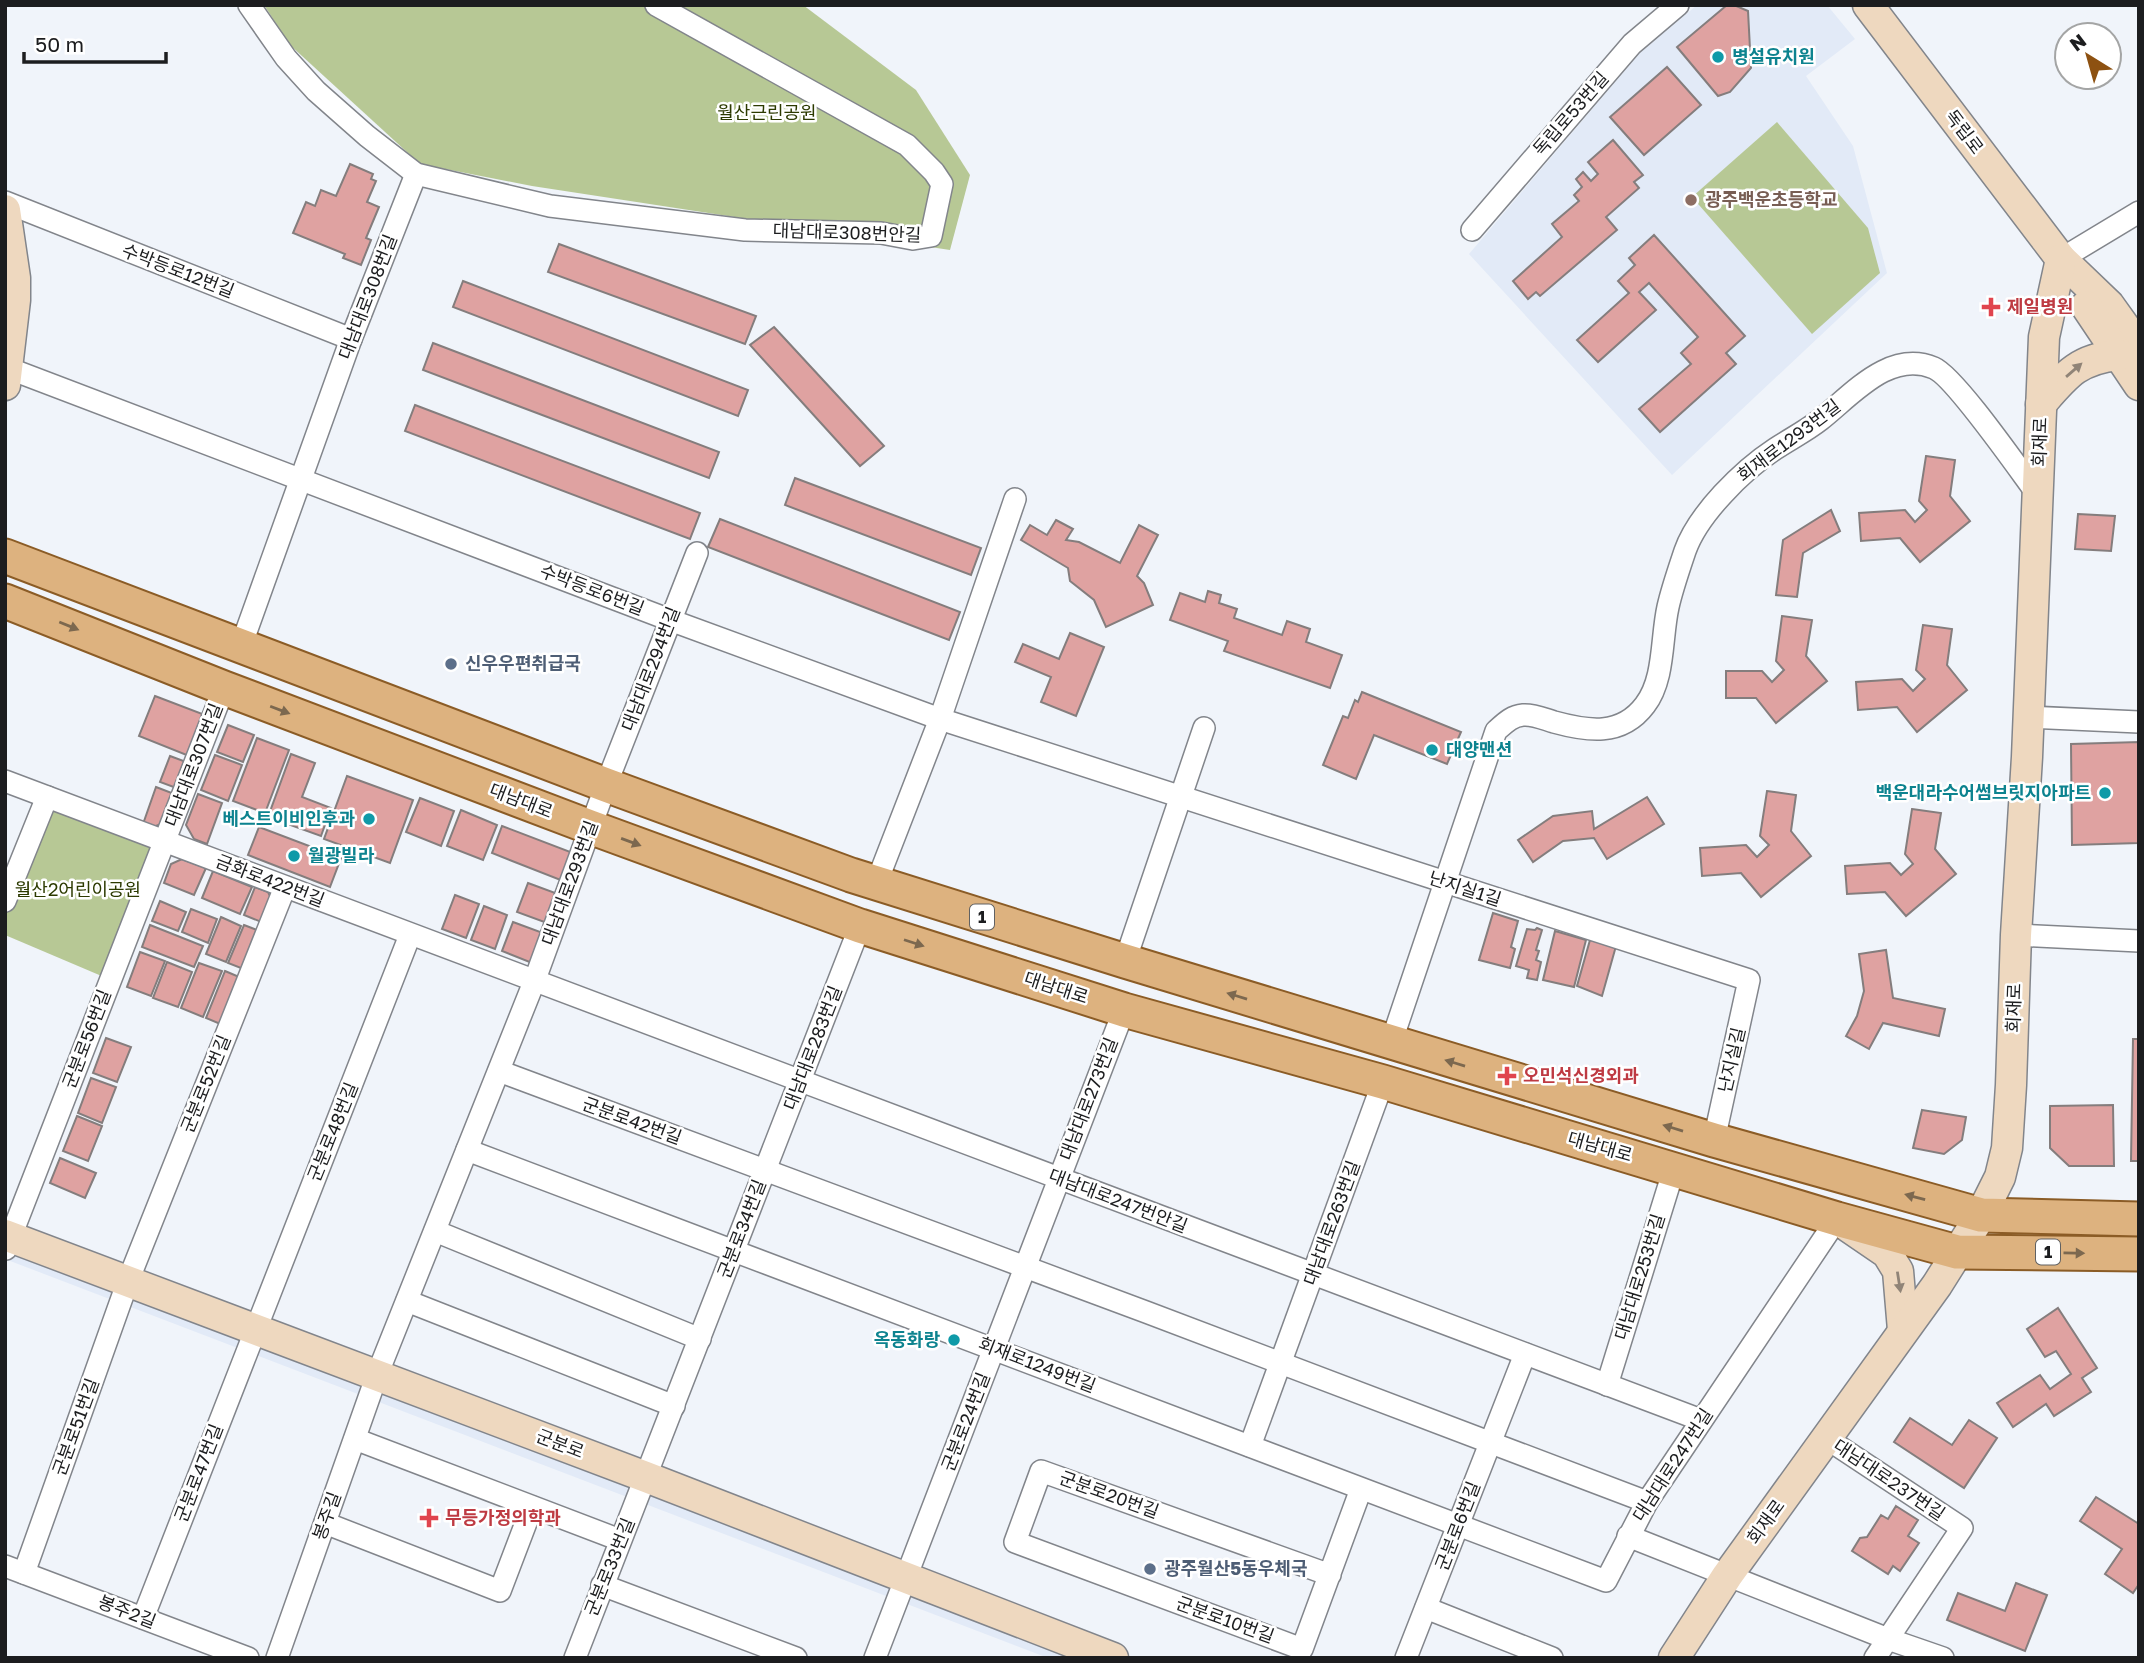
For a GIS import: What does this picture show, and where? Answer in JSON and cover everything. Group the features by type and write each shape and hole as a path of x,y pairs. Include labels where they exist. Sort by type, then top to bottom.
{"main road":[{"name":"독립로","path":"1868,5 2061,259 2090,313 2128,351 2139,385"},
{"path":"5,211 15,289 6,373"},
{"name":"회재로","path":"1674,1658 1727,1576 1937,1286 1981,1215 2000,1177 2007,1148 2029,717 2044,337 2061,259"},
{"path":"2041,404 2084,362 2128,351"},
{"name":"1","path":"5,556 606,785 876,884 1714,1140 1981,1215 2139,1219"},
{"name":"대남대로","path":"5,601 224,688 860,926 1124,1010 1383,1082 1837,1219 1957,1252 2139,1254"},
{"path":"1837,1219 1887,1254 1898,1271 1903,1330"},
{"name":"군분로","path":"7,1241 128,1281 646,1477 1097,1655"}],"street":[{"path":"248,5 286,58 316,91 416,174"},
{"name":"대남대로308번안길","path":"416,174 551,206 720,227 881,233 913,239 931,236 943,184 907,145 656,5"},
{"name":"독립로53번길","path":"1472,230 1632,44 1678,5"},
{"name":"대남대로308번길","path":"241,646 351,339 416,174"},
{"name":"수박등로12번길","path":"5,202 351,339"},
{"path":"2061,259 2139,212"},
{"name":"회재로1293번길","path":"1444,883 1496,732 1508,720 1522,715 1583,730 1607,730 1628,720 1645,705 1656,683 1668,607 1686,548 1710,510 1729,487 1758,462 1818,422 1869,378 1887,369 1922,364 1946,374 2038,495"},
{"name":"수박등로6번길","path":"6,373 300,478 670,620 940,719 1180,797"},
{"path":"876,884 940,719 1015,499"},
{"name":"대남대로294번길","path":"606,785 697,554"},
{"name":"대남대로307번길","path":"164,841 224,688"},
{"path":"2029,717 2139,722"},
{"path":"1125,961 1204,728"},
{"name":"금화로422번길","path":"5,781 534,982"},
{"name":"대남대로293번길","path":"534,982 606,785"},
{"path":"5,901 47,797"},
{"name":"난지실1길","path":"1180,797 1749,980"},
{"name":"군분로56번길","path":"7,1241 164,841"},
{"path":"1391,1043 1444,883"},
{"name":"군분로52번길","path":"128,1281 285,887"},
{"name":"대남대로283번길","path":"765,1170 860,926"},
{"name":"군분로48번길","path":"255,1329 410,935"},
{"path":"2016,935 2139,942"},
{"name":"난지실길","path":"1714,1140 1749,980"},
{"path":"377,1375 534,982"},
{"name":"대남대로247번안길","path":"534,982 1701,1420"},
{"name":"대남대로273번길","path":"1025,1267 1124,1010"},
{"name":"군분로42번길","path":"499,1071 765,1170"},
{"name":"대남대로263번길","path":"1250,1446 1383,1082"},
{"name":"회재로1249번길","path":"467,1150 1606,1581 1628,1536"},
{"name":"대남대로253번길","path":"1607,1385 1674,1169"},
{"name":"군분로34번길","path":"646,1477 765,1170 1025,1267"},
{"name":"대남대로247번길","path":"1837,1219 1701,1420 1628,1536 1888,1639 1943,1658"},
{"path":"435,1231 699,1339"},
{"path":"1025,1267 1647,1502"},
{"name":"군분로24번길","path":"875,1658 1025,1267"},
{"name":"군분로51번길","path":"14,1570 128,1281"},
{"path":"407,1301 674,1406"},
{"name":"군분로47번길","path":"143,1618 255,1329"},
{"name":"군분로6번길","path":"1406,1658 1525,1354"},
{"name":"봉주길","path":"277,1658 377,1375"},
{"name":"대남대로237번길","path":"1826,1438 1962,1528 1875,1658"},
{"path":"355,1439 620,1541"},
{"name":"군분로20번길","path":"1152,1593 1015,1542 1041,1471 1330,1575"},
{"name":"군분로33번길","path":"575,1658 646,1477"},
{"name":"군분로10번길","path":"1152,1593 1302,1649 1362,1489"},
{"path":"325,1523 500,1591 532,1507"},
{"name":"봉주2길","path":"14,1570 248,1658"},
{"path":"602,1585 796,1658"},
{"path":"1426,1608 1552,1658"}],"shaded area":[{"name":"광주백운초등학교","path":"1697,5 1827,5 1855,39 1806,76 1853,146 1887,273 1672,475 1469,254 1640,53"},
{"path":"5,1241 1104,1658 1048,1658 5,1259"}],"green space":[{"name":"월산근린공원","path":"264,5 803,5 916,90 970,175 950,250 532,186 420,164 290,45"},
{"path":"1777,122 1868,228 1880,273 1812,334 1692,197"},
{"name":"월산2어린이공원","path":"47,797 164,841 111,980 5,935 5,901"}],"building":[{"name":"병설유치원","path":"1727,5 1748,11 1751,68 1730,92 1718,96 1677,47"},
{"path":"1667,67 1701,105 1644,155 1610,117"},
{"path":"1613,140 1643,175 1634,182 1639,188 1606,217 1617,230 1540,296 1536,292 1528,299 1513,281 1562,237 1552,224 1579,201 1574,195 1582,187 1576,179 1583,172 1591,181 1598,174 1588,162"},
{"path":"350,164 373,174 371,179 376,181 367,202 379,207 366,238 371,240 361,265 343,258 345,254 293,233 306,202 315,206 321,190 336,196"},
{"path":"1654,235 1745,336 1726,353 1736,364 1660,432 1639,409 1691,364 1681,353 1698,337 1649,283 1639,292 1656,310 1598,362 1577,340 1629,293 1618,281 1635,265 1629,258"},
{"path":"559,244 756,316 745,344 548,272"},
{"path":"463,281 748,390 738,416 453,307"},
{"path":"774,327 884,446 860,466 750,345"},
{"path":"433,343 719,452 709,478 423,370"},
{"path":"415,405 700,513 690,539 405,431"},
{"path":"1926,456 1955,460 1950,496 1970,521 1920,562 1900,538 1861,541 1859,513 1905,510 1915,522 1927,510 1919,501"},
{"path":"795,478 981,548 971,575 785,505"},
{"path":"1831,510 1840,531 1803,553 1797,597 1776,595 1783,540"},
{"path":"2078,514 2115,516 2111,551 2075,549"},
{"path":"720,519 960,612 949,640 708,547"},
{"path":"1056,520 1073,529 1066,540 1079,542 1120,563 1139,525 1158,535 1137,576 1144,583 1153,605 1106,627 1094,600 1070,581 1068,568 1021,540 1030,525 1047,535"},
{"path":"1208,591 1221,595 1219,603 1237,609 1234,618 1282,635 1287,621 1310,629 1306,642 1342,655 1330,688 1224,651 1228,641 1170,620 1180,593 1205,602"},
{"path":"1782,616 1812,620 1806,656 1827,681 1776,723 1756,698 1726,698 1726,671 1762,671 1772,682 1784,670 1776,661"},
{"path":"1923,625 1952,629 1947,665 1967,690 1917,732 1897,707 1858,710 1856,682 1902,679 1913,691 1925,679 1916,670"},
{"path":"1070,633 1104,647 1076,716 1041,702 1051,677 1015,662 1023,644 1059,659"},
{"name":"대양맨션","path":"1362,692 1461,732 1447,764 1374,735 1356,779 1323,765 1343,716 1348,718 1355,700 1358,702"},
{"path":"155,696 205,715 189,756 139,736"},
{"path":"228,725 254,735 243,762 217,752"},
{"path":"257,738 289,750 265,813 233,801"},
{"name":"백운대라수어썸브릿지아파트","path":"2139,742 2139,843 2072,845 2071,744"},
{"path":"291,754 315,763 302,797 331,808 321,836 268,817"},
{"path":"215,755 242,765 228,801 201,790"},
{"path":"170,756 189,763 179,789 160,782"},
{"name":"베스트이비인후과","path":"347,776 413,800 390,863 324,839"},
{"path":"156,787 177,795 167,822 153,827 143,824"},
{"path":"1767,791 1796,795 1791,831 1811,856 1761,897 1741,873 1702,876 1700,848 1746,845 1757,857 1769,845 1760,836"},
{"path":"198,794 222,803 207,844 194,839 186,825"},
{"path":"1647,797 1664,824 1607,859 1594,838 1563,841 1533,862 1518,840 1553,816 1592,811 1594,829"},
{"path":"420,798 454,811 441,846 406,832"},
{"path":"1912,809 1941,813 1935,849 1956,874 1906,916 1885,892 1847,894 1845,866 1890,863 1901,875 1913,864 1905,854"},
{"path":"461,810 497,825 483,860 447,846"},
{"path":"502,826 573,853 563,881 492,853"},
{"name":"월광빌라","path":"259,827 341,858 330,887 248,855"},
{"path":"182,859 206,868 194,895 164,883 171,864"},
{"path":"213,871 252,887 240,914 202,898"},
{"path":"528,883 558,894 547,923 517,912"},
{"path":"255,887 268,892 273,902 264,923 244,915"},
{"path":"455,895 479,904 466,938 442,929"},
{"path":"160,901 186,912 178,931 152,921"},
{"path":"484,906 507,915 495,949 471,940"},
{"path":"191,909 217,919 208,943 182,932"},
{"path":"1493,913 1518,921 1511,947 1515,949 1510,968 1479,960"},
{"path":"221,917 241,926 226,962 206,954"},
{"path":"513,922 543,933 532,963 502,951"},
{"path":"150,925 203,946 194,967 142,947"},
{"path":"244,925 262,932 246,970 228,963"},
{"path":"1527,929 1542,930 1536,950 1539,951 1536,960 1541,962 1537,980 1527,978 1529,970 1516,966"},
{"path":"1555,931 1586,940 1574,987 1543,980"},
{"path":"1590,940 1616,946 1602,996 1577,986"},
{"path":"1886,950 1893,998 1945,1009 1939,1036 1883,1023 1869,1049 1846,1036 1857,1016 1864,991 1859,954"},
{"path":"140,952 165,961 151,996 127,987"},
{"path":"167,962 192,972 178,1007 153,998"},
{"path":"199,963 222,971 203,1017 181,1008"},
{"path":"225,971 244,979 225,1026 206,1018"},
{"path":"106,1038 131,1047 117,1082 93,1073"},
{"path":"2133,1039 2139,1039 2139,1161 2131,1161"},
{"path":"91,1078 116,1087 102,1123 78,1113"},
{"path":"2113,1105 2114,1166 2069,1166 2050,1148 2050,1106"},
{"path":"1922,1110 1966,1117 1962,1140 1944,1154 1913,1148"},
{"path":"77,1116 102,1126 88,1161 63,1151"},
{"path":"60,1158 96,1173 85,1198 50,1183"},
{"path":"2058,1308 2097,1368 2082,1378 2091,1392 2054,1416 2046,1404 2013,1427 1997,1403 2040,1375 2050,1389 2071,1374 2056,1351 2045,1357 2027,1329"},
{"path":"1910,1418 1952,1445 1969,1420 1997,1438 1964,1488 1894,1442"},
{"path":"2096,1497 2139,1524 2139,1584 2133,1593 2105,1574 2122,1549 2080,1521"},
{"path":"1896,1506 1918,1520 1908,1536 1919,1543 1900,1571 1893,1566 1888,1574 1852,1551 1860,1538 1867,1537 1881,1515 1888,1519"},
{"path":"2016,1583 2047,1595 2025,1651 1947,1620 1958,1593 2005,1611"}],"place":[{"name":"병설유치원","path":"1718,57"},
{"name":"광주백운초등학교","path":"1691,200"},
{"name":"제일병원","path":"1991,307"},
{"name":"신우우편취급국","path":"451,664"},
{"name":"대양맨션","path":"1432,750"},
{"name":"백운대라수어썸브릿지아파트","path":"2105,793"},
{"name":"베스트이비인후과","path":"369,819"},
{"name":"월광빌라","path":"294,856"},
{"name":"오민석신경외과","path":"1507,1076"},
{"name":"옥동화랑","path":"954,1340"},
{"name":"무등가정의학과","path":"429,1518"},
{"name":"광주월산5동우체국","path":"1150,1569"}]}
